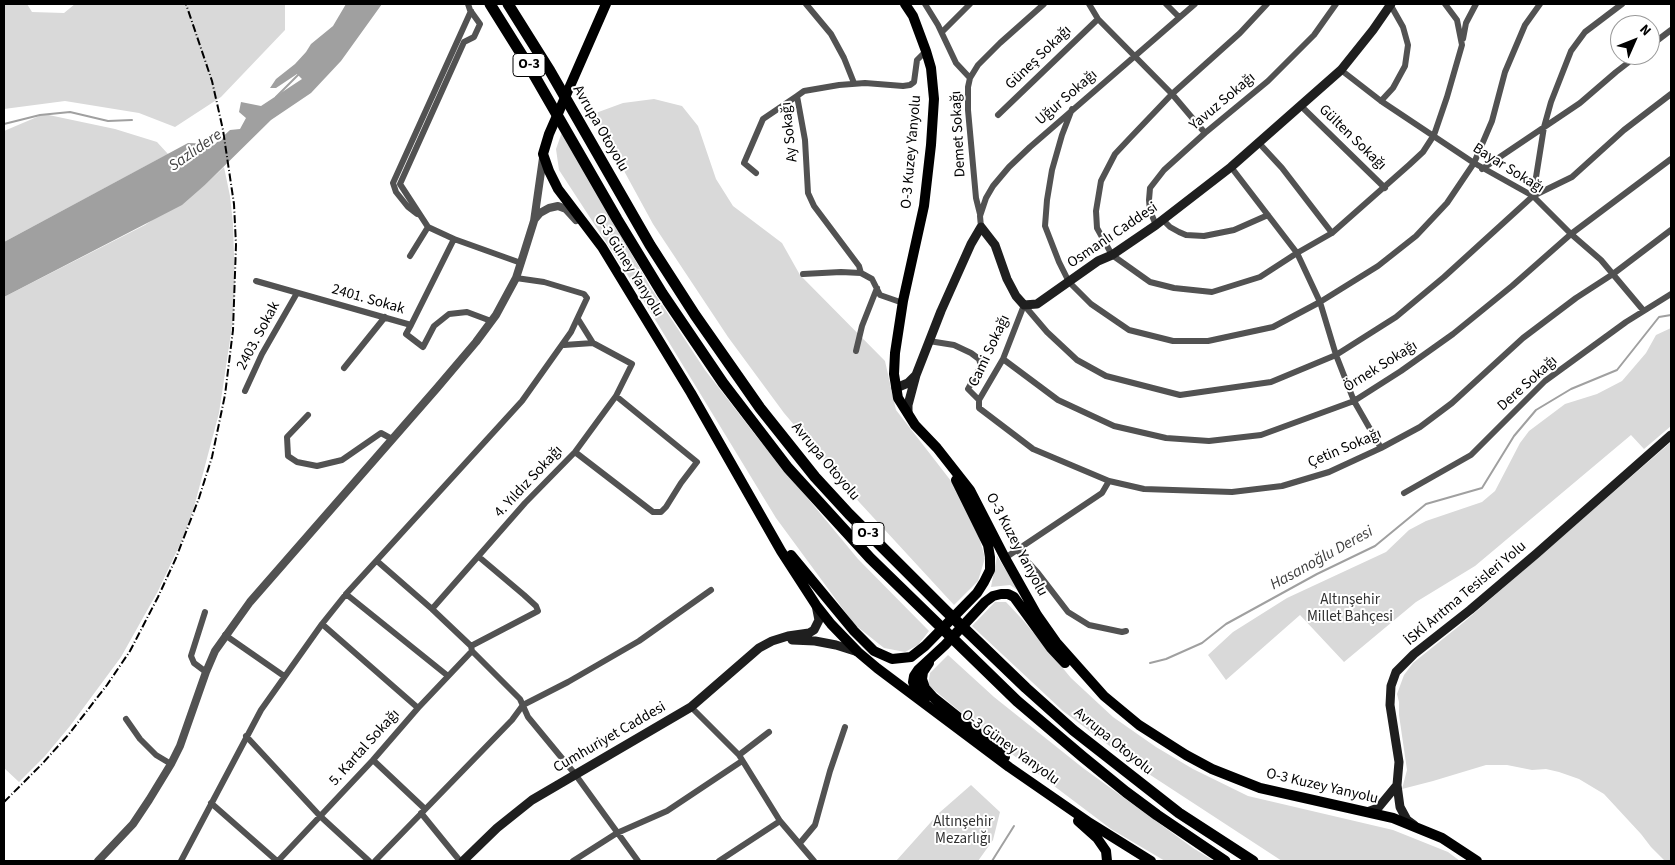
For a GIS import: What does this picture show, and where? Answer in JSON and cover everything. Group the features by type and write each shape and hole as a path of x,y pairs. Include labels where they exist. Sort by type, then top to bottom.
{"highway":[{"name":"Avrupa Otoyolu","path":"490,4 526,60 635,250 699,350 768,444 870,558 1040,722 1141,804 1225,861"},
{"name":"Avrupa Otoyolu","path":"508,4 579,120 650,245 708,334 772,422 832,496 946,611 1073,730 1179,813 1253,861"}],"main road":[{"path":"544,154 554,122 606,4"},
{"name":"O-3 Kuzey Yanyolu","path":"905,4 913,16 926,51 931,68 934,99 924,206 903,303 895,353 894,374 898,398 915,425 937,448 970,490 1005,558 1056,642 1104,696 1152,734 1212,769 1268,790 1393,818 1442,838 1478,861"},
{"name":"Osmanlı Caddesi","path":"1024,305 1037,304 1098,261 1112,255 1160,223 1231,168 1341,70 1373,30 1390,4"},
{"name":"O-3 Güney Yanyolu","path":"544,154 549,171 558,188 602,247 772,534 816,605 831,624 858,652 900,686 1009,767 1090,823 1151,861"},
{"path":"908,414 908,405 916,375 952,282 981,227 994,245 1007,279 1016,296 1024,305"},
{"path":"896,388 908,383 916,375"},
{"path":"772,534 854,631 874,651 892,659 902,659 919,652 977,593 990,570 990,556 988,545 958,483 915,425"},
{"name":"İSKİ Arıtma Tesisleri Yolu","path":"1419,828 1407,820 1400,807 1397,785 1399,762 1390,705 1391,686 1396,672 1414,654 1536,554 1671,435"},
{"path":"1009,767 929,702 916,689 913,682 914,676 922,666 993,596 1008,594 1014,597 1051,648 1104,696"},
{"name":"Cumhuriyet Caddesi","path":"461,861 497,828 532,800 691,707 758,648 772,641 788,636 809,633 814,630 819,620 816,605"},
{"path":"772,641 815,641 858,652"},
{"path":"933,657 923,672 922,679 925,688 934,698 978,733 1097,838 1106,851 1107,861"},
{"path":"1367,812 1378,808 1397,785"}],"street":[{"path":"806,4 831,34 844,58 854,84"},
{"name":"Demet Sokağı","path":"925,4 942,32 956,63 970,78 968,110 976,198 980,216"},
{"path":"942,32 970,4"},
{"path":"970,78 978,65 1044,4"},
{"path":"1089,4 1098,19 1172,94 1205,133"},
{"path":"1166,4 1179,17"},
{"name":"Uğur Sokağı","path":"981,227 980,216 986,198 993,186 1009,167 1072,109 1195,4"},
{"path":"1267,4 1240,33 1172,94 1115,154 1101,181 1096,211 1097,228 1112,255 1150,282 1174,288 1212,292 1260,277 1332,233 1385,188 1423,152 1434,135 1462,45 1466,23 1476,4"},
{"name":"Yavuz Sokağı","path":"1160,223 1150,211 1149,200 1150,188 1164,170 1268,81 1314,35 1336,4"},
{"path":"1381,101 1393,88 1405,66 1408,45 1403,27 1390,4"},
{"path":"1445,4 1457,20 1462,45"},
{"path":"1072,109 1052,170 1045,226 1069,282 1091,304 1129,330 1173,341 1208,341 1273,327 1320,302 1378,266 1416,236 1447,203 1474,163 1492,121 1505,72 1525,25 1540,4"},
{"path":"1533,196 1544,127 1551,102 1571,51 1585,32 1622,4"},
{"path":"469,7 480,24 474,37 464,42 400,184 428,227 454,239 521,262"},
{"path":"420,216 408,207 396,192 393,183 469,7"},
{"name":"Güneş Sokağı","path":"998,115 1098,19"},
{"path":"1660,38 1671,30"},
{"name":"Ay Sokağı","path":"903,303 880,295 872,279 861,273 859,266 814,206 808,193 805,140 797,96 804,91 865,82 910,85 914,82 918,60 926,51"},
{"path":"1482,168 1580,103 1625,65"},
{"name":"Bayar Sokağı","path":"1341,70 1381,101 1474,163 1533,196 1613,274 1643,310"},
{"path":"1024,305 1046,332 1077,360 1106,376 1180,395 1271,382 1336,355 1396,318 1533,196 1572,177 1624,130 1671,94"},
{"path":"756,173 744,163 763,119 797,96"},
{"name":"Gülten Sokağı","path":"1301,106 1385,188"},
{"path":"1258,142 1282,168 1332,233"},
{"path":"98,861 133,824 171,764 206,672 215,651 226,635 250,602 476,342 509,293 516,278 534,221 544,154"},
{"name":"Örnek Sokağı","path":"1003,359 1058,400 1114,426 1166,438 1209,441 1261,435 1354,401 1401,371 1452,334 1512,286 1571,234 1671,159"},
{"path":"1231,168 1297,253 1320,302 1336,355 1354,401 1381,448"},
{"path":"534,221 540,213 549,208 558,206 566,209 602,247"},
{"path":"1160,223 1186,235 1204,236 1234,230 1268,215"},
{"path":"410,256 428,227"},
{"name":"Çetin Sokağı","path":"979,404 1033,449 1109,481 1144,489 1232,492 1282,486 1329,472 1381,448 1420,427 1452,402 1523,338 1671,230"},
{"name":"2401. Sokak","path":"256,281 411,325 454,239"},
{"path":"803,274 861,273"},
{"path":"181,861 246,736 284,676 322,624 346,594 522,402 564,344 587,298 584,294 544,282 516,278"},
{"path":"856,351 862,326 877,288"},
{"name":"2403. Sokak","path":"245,391 262,354 297,293"},
{"name":"Dere Sokağı","path":"1404,493 1471,455 1545,381 1643,310 1671,294"},
{"name":"Cami Sokağı","path":"979,404 1003,359 1024,305"},
{"path":"411,325 406,334 423,348 434,326 449,314 468,312 491,321"},
{"path":"344,368 385,317"},
{"path":"578,319 593,343"},
{"path":"929,341 954,345 978,359 981,366 968,389 979,404"},
{"path":"564,344 593,343"},
{"name":"4. Yıldız Sokağı","path":"432,609 525,503 574,452 616,396 632,364 593,343"},
{"path":"574,452 654,512 661,512 666,507 697,462 616,396"},
{"path":"308,414 288,437 288,456 297,462 317,466 342,460 381,434 392,439"},
{"path":"1005,558 1102,493 1109,481"},
{"path":"1017,550 1038,573 1068,612 1089,625 1122,632 1126,631"},
{"name":"5. Kartal Sokağı","path":"277,861 373,760 472,649 538,611 536,606 524,594 479,557"},
{"path":"377,561 432,609 520,699 528,717 575,774 638,861"},
{"path":"375,861 512,720 523,704 568,682 639,641 711,590"},
{"path":"346,594 448,676"},
{"path":"205,612 191,656 194,663 206,672"},
{"path":"322,624 418,708"},
{"path":"226,635 284,676"},
{"path":"691,707 741,758 780,821 814,861"},
{"path":"126,719 140,739 156,755 171,764"},
{"path":"800,843 815,824 845,727"},
{"path":"574,861 617,833 667,811 741,758 769,732"},
{"path":"246,736 320,816 370,861"},
{"path":"373,760 423,811 461,861"},
{"path":"211,803 277,861"},
{"path":"719,861 780,821"}],"green space":[{"path":"4,4 27,4 32,12 64,13 75,4 285,4 285,30 221,97 175,127 139,113 65,101 4,109"},
{"path":"654,99 682,106 698,126 716,179 733,206 782,243 800,275 885,361 896,410 958,490 978,533 985,558 978,581 954,605 860,503 784,413 728,337 653,224 593,114 623,103"},
{"path":"44,114 115,129 157,142 168,154 4,242 4,131"},
{"path":"562,132 651,288 705,370 757,437 858,559 929,631 918,645 905,652 884,648 854,624 776,518 634,285 559,170 556,149"},
{"path":"224,167 233,224 235,286 233,320 219,413 193,511 182,540 158,591 121,657 70,726 45,756 19,782 4,768 4,297 145,225 206,184"},
{"name":"Altınşehir Millet Bahçesi","path":"1671,328 1671,426 1644,449 1631,435 1475,566 1416,602 1344,662 1300,615 1226,680 1208,655 1233,632 1287,598 1386,552 1409,530 1426,521 1482,502 1495,491 1520,443 1529,431 1565,404 1597,394 1622,381 1646,353 1656,335"},
{"path":"1671,442 1671,861 1665,861 1651,847 1604,794 1579,779 1559,772 1546,769 1532,770 1507,765 1486,765 1402,789 1407,770 1397,694 1404,675 1413,663 1464,622"},
{"path":"997,556 1019,591 1010,585 991,587"},
{"path":"995,602 1006,602 1071,678 1113,717 1156,747 1193,769 1248,796 1393,830 1448,852 1460,861 1282,861 1135,765 1063,711 972,626"},
{"path":"948,655 994,697 1083,768 1193,848 1214,861 1165,861 1111,829 1009,752 928,685 930,673"},
{"name":"Altınşehir Mezarlığı","path":"971,785 1000,812 993,840 978,861 896,861 939,813"}],"water":[{"path":"346,4 382,4 341,61 311,93 271,120 182,205 4,297 4,242 188,143 215,144 230,130 240,129 246,118 239,112 241,102 261,106 302,79 297,74 276,88 270,88 276,79 295,64 311,44 333,26"}],"waterway":[{"name":"Sazlıdere","path":"276,97 299,74"},
{"path":"4,124 40,115 70,112 108,121 132,120"},
{"name":"Hasanoğlu Deresi","path":"1150,663 1166,659 1202,643 1226,624 1317,574 1375,546 1426,504 1482,488 1514,436 1536,410 1571,389 1617,370 1659,317 1671,315"},
{"name":"Hasanoğlu Deresi","path":"992,861 1014,826"}],"railway":[{"path":"4,802 69,734 107,685 130,651 176,558 199,498 212,457 225,395 233,330 236,245 234,204 223,130 212,81 186,4"}]}
